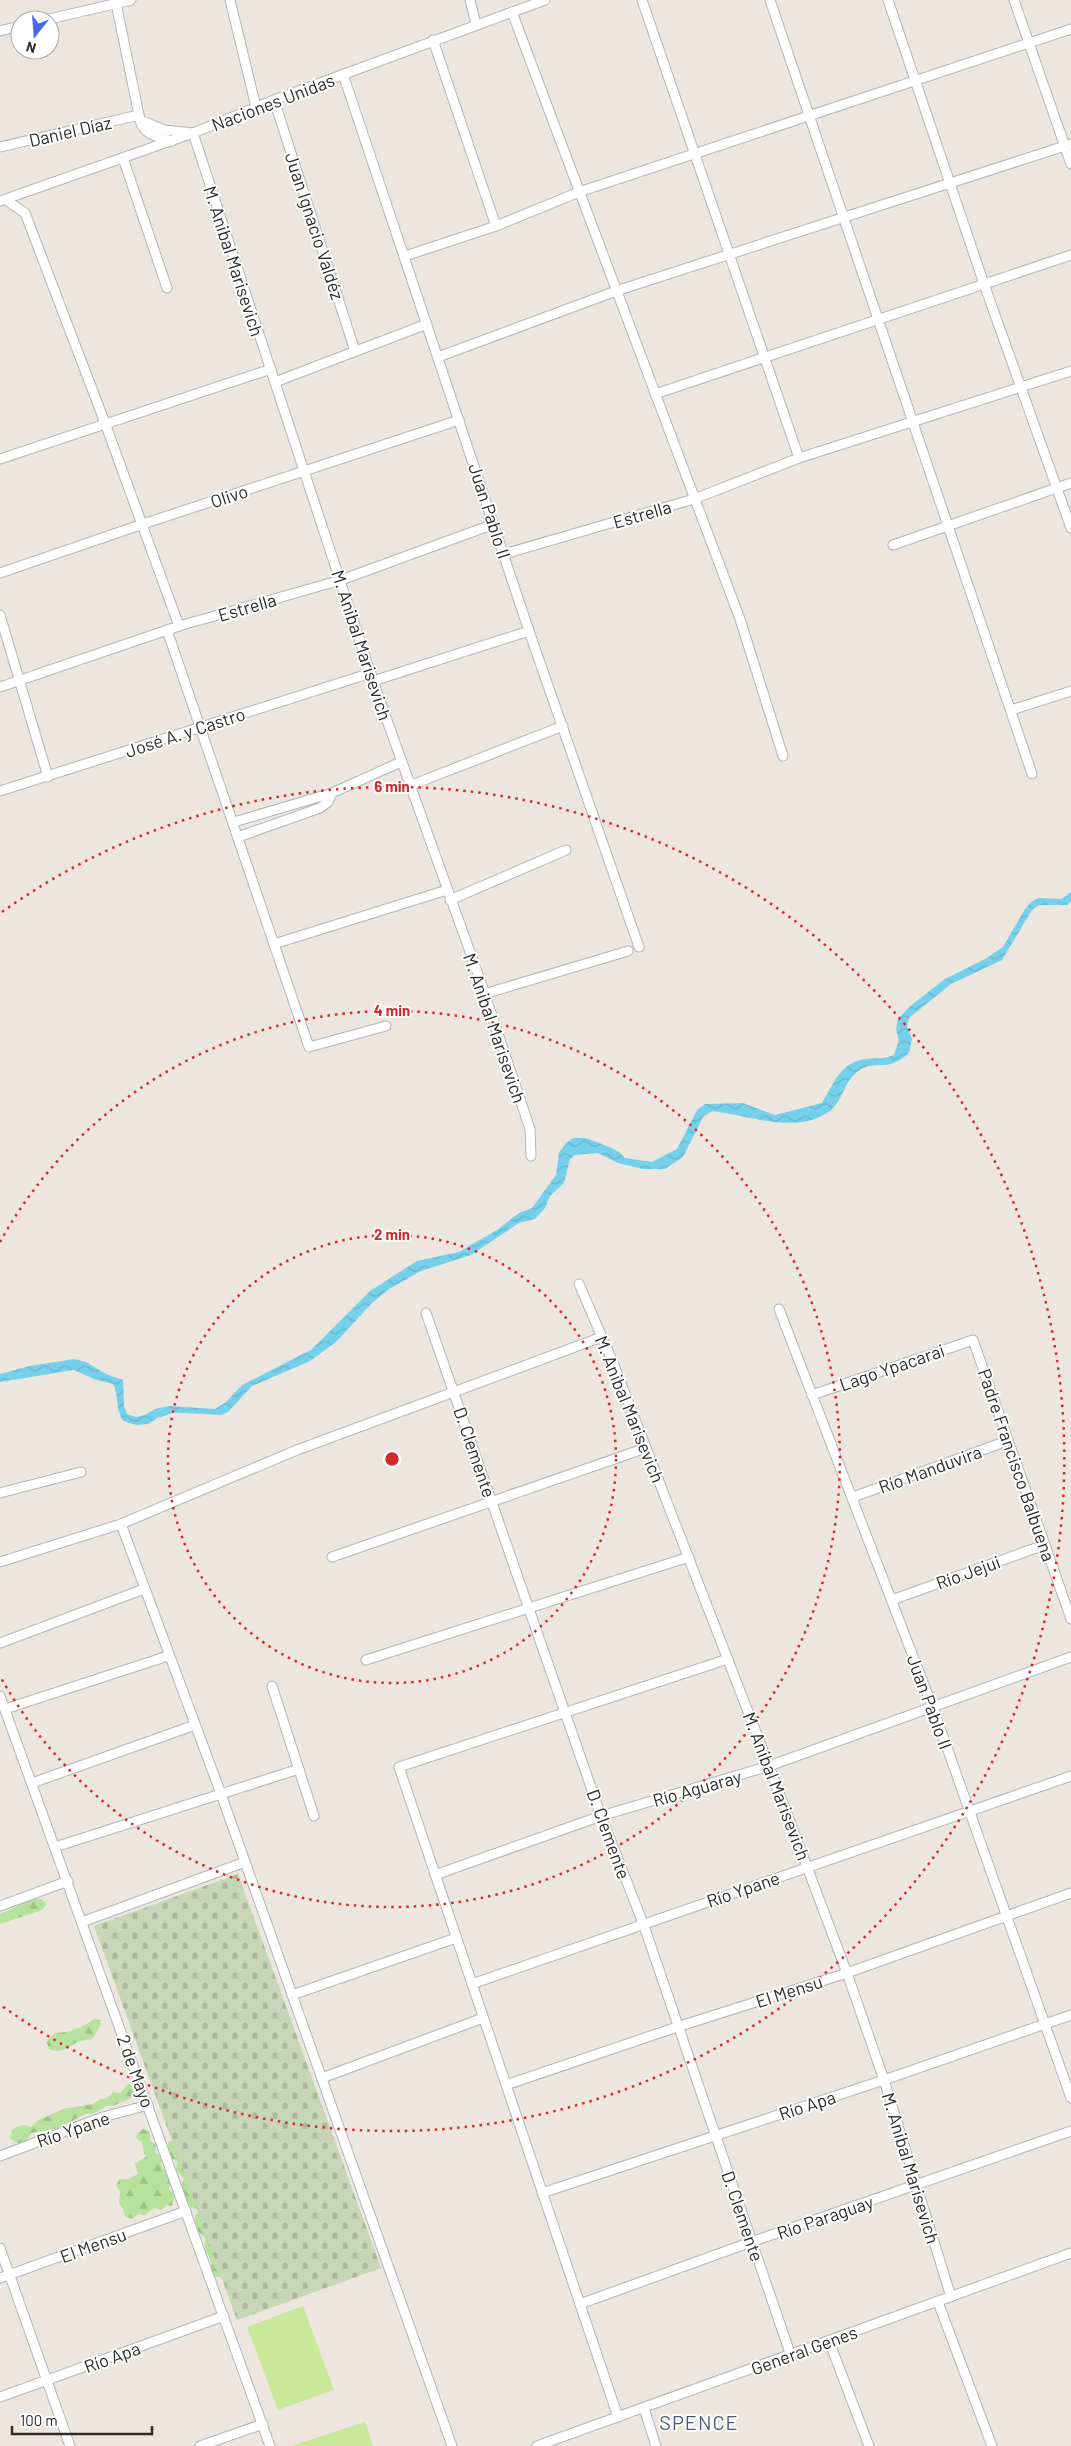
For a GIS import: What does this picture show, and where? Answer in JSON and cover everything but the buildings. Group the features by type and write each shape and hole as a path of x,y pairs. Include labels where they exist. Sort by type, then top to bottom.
{"street":[{"path":"60,16 131,0"},
{"path":"230,0 256,107"},
{"path":"470,0 476,24"},
{"name":"Naciones Unidas","path":"3,200 193,134 274,100 545,0"},
{"path":"642,0 763,358 799,458"},
{"path":"770,0 1032,774"},
{"path":"888,0 917,80 1020,388 1071,528"},
{"path":"1014,0 1068,145 1071,164"},
{"path":"116,3 142,128 146,132 172,141"},
{"path":"512,12 740,619 783,756"},
{"path":"405,256 496,226 579,192 1071,29"},
{"path":"433,40 496,226"},
{"name":"Juan Pablo II","path":"343,74 529,631 639,947"},
{"name":"Juan Ignacio Valdéz","path":"274,100 355,351"},
{"path":"140,117 164,130 193,134"},
{"name":"Daniel Díaz","path":"0,147 140,117"},
{"name":"M. Anibal Marisevich","path":"193,134 400,762 484,994 530,1129 531,1156"},
{"path":"438,357 616,291 1068,145"},
{"path":"123,158 167,288"},
{"path":"3,200 25,213 105,422 179,626"},
{"path":"655,394 1071,255"},
{"path":"275,382 427,324"},
{"path":"0,459 105,422 271,369"},
{"name":"Estrella","path":"504,554 694,499 799,458 1071,371"},
{"name":"Olivo","path":"0,574 143,524 459,420"},
{"path":"894,545 1071,484"},
{"name":"Estrella","path":"0,687 179,626 341,580 494,524"},
{"path":"0,615 21,680 48,777"},
{"path":"167,630 309,1046 386,1026"},
{"name":"José A. y Castro","path":"0,792 200,726 529,631"},
{"path":"1011,710 1071,691"},
{"path":"409,786 563,726"},
{"path":"234,822 332,793 400,762"},
{"path":"238,837 320,808 328,802 332,793"},
{"path":"450,900 566,850"},
{"path":"274,944 447,890"},
{"path":"484,994 628,950"},
{"name":"M. Anibal Marisevich","path":"579,1284 646,1448 808,1867 884,2080 951,2297"},
{"name":"Juan Pablo II","path":"779,1308 933,1708 1071,2098"},
{"name":"D. Clemente","path":"426,1313 601,1816 642,1924 791,2356"},
{"path":"0,1562 121,1524 298,1450 602,1337"},
{"name":"Lago Ypacarai","path":"812,1395 973,1340"},
{"name":"Padre Francisco Balbuena","path":"973,1340 1007,1441 1071,1618"},
{"name":"Río Manduvira","path":"852,1497 1007,1441"},
{"path":"332,1557 646,1448"},
{"path":"0,1493 81,1472"},
{"path":"121,1524 168,1656 221,1794 452,2446"},
{"name":"Río Jejui","path":"892,1600 1044,1545"},
{"path":"366,1660 688,1557"},
{"path":"0,1643 144,1589"},
{"path":"5,1709 168,1656"},
{"name":"Río Aguaray","path":"435,1875 601,1816 770,1766 1071,1657"},
{"path":"618,2417 399,1767 728,1659"},
{"path":"272,1686 314,1816"},
{"name":"2 de Mayo","path":"0,1696 270,2446"},
{"path":"32,1783 195,1725"},
{"path":"55,1847 299,1769"},
{"name":"Río Ypane","path":"472,1984 1071,1776"},
{"path":"82,1922 245,1862"},
{"path":"0,1906 68,1881"},
{"name":"El Mensu","path":"506,2085 677,2027 846,1973 1071,1893"},
{"path":"292,1994 456,1938"},
{"name":"Río Apa","path":"542,2193 714,2134 884,2080 1071,2015"},
{"path":"322,2078 483,2018"},
{"name":"Río Ypane","path":"0,2156 103,2117 148,2105"},
{"name":"Río Paraguay","path":"580,2304 751,2242 1071,2131"},
{"name":"El Mensu","path":"0,2278 186,2211"},
{"path":"0,2248 70,2446"},
{"name":"General Genes","path":"536,2446 791,2356 1071,2253"},
{"path":"938,2302 992,2446"},
{"name":"Río Apa","path":"0,2397 224,2316"},
{"path":"830,2341 869,2446"},
{"path":"644,2408 656,2446"},
{"path":"200,2446 263,2424"}],"green space":[{"path":"238,1874 381,2268 237,2320 94,1926"},
{"path":"32,1899 41,1899 47,1904 42,1910 0,1924 0,1914"},
{"path":"94,2019 100,2020 101,2024 93,2038 77,2042 60,2051 49,2049 47,2043 54,2034 76,2029"},
{"path":"128,2084 134,2086 137,2093 135,2096 113,2106 106,2106 95,2113 83,2115 59,2128 31,2133 25,2143 17,2143 10,2138 12,2130 19,2126 26,2125 30,2127 39,2120 63,2109 93,2104 100,2099 107,2098 113,2092 120,2093"},
{"path":"143,2129 150,2132 150,2140 156,2145 155,2152 162,2158 161,2165 167,2173 169,2190 175,2195 172,2206 166,2205 162,2210 154,2208 145,2215 138,2214 132,2219 125,2216 119,2204 120,2192 116,2185 120,2179 128,2179 138,2174 135,2164 147,2156 144,2153 142,2142 136,2138 137,2134"},
{"path":"175,2139 197,2209 190,2207 180,2189 184,2178 176,2170 177,2161 172,2159 166,2150 169,2142"},
{"path":"200,2211 223,2278 213,2276 210,2259 205,2247 205,2238 195,2228 195,2216"},
{"path":"303,2306 334,2390 278,2410 247,2327"},
{"path":"365,2422 373,2446 291,2446"}],"water":[{"path":"1071,892 1071,901 1067,905 1039,905 1032,910 1002,960 951,984 909,1018 907,1026 912,1039 909,1053 892,1064 868,1066 857,1072 831,1110 818,1118 804,1122 789,1123 712,1111 703,1117 683,1157 665,1169 643,1169 618,1163 598,1153 575,1155 570,1159 564,1183 550,1196 545,1208 535,1219 519,1223 471,1255 421,1271 389,1289 372,1303 336,1342 310,1361 252,1386 228,1412 221,1415 166,1412 148,1424 137,1425 123,1421 113,1384 94,1379 74,1370 0,1382 0,1374 30,1366 74,1359 86,1362 106,1374 123,1380 124,1406 127,1414 136,1417 145,1415 155,1409 169,1406 215,1409 226,1402 242,1385 311,1350 370,1291 417,1261 459,1252 497,1230 519,1213 532,1208 556,1175 559,1153 566,1143 573,1138 585,1138 597,1142 618,1151 625,1158 652,1162 677,1149 697,1110 705,1104 743,1103 775,1115 822,1103 839,1074 851,1064 867,1059 884,1058 894,1055 899,1040 896,1030 898,1019 909,1007 945,979 985,959 1003,947 1031,902 1038,898 1061,899"}],"waterway":[{"path":"160,1416 171,1412"}],"district":[{"name":"SPENCE","path":"699,2422"}]}
